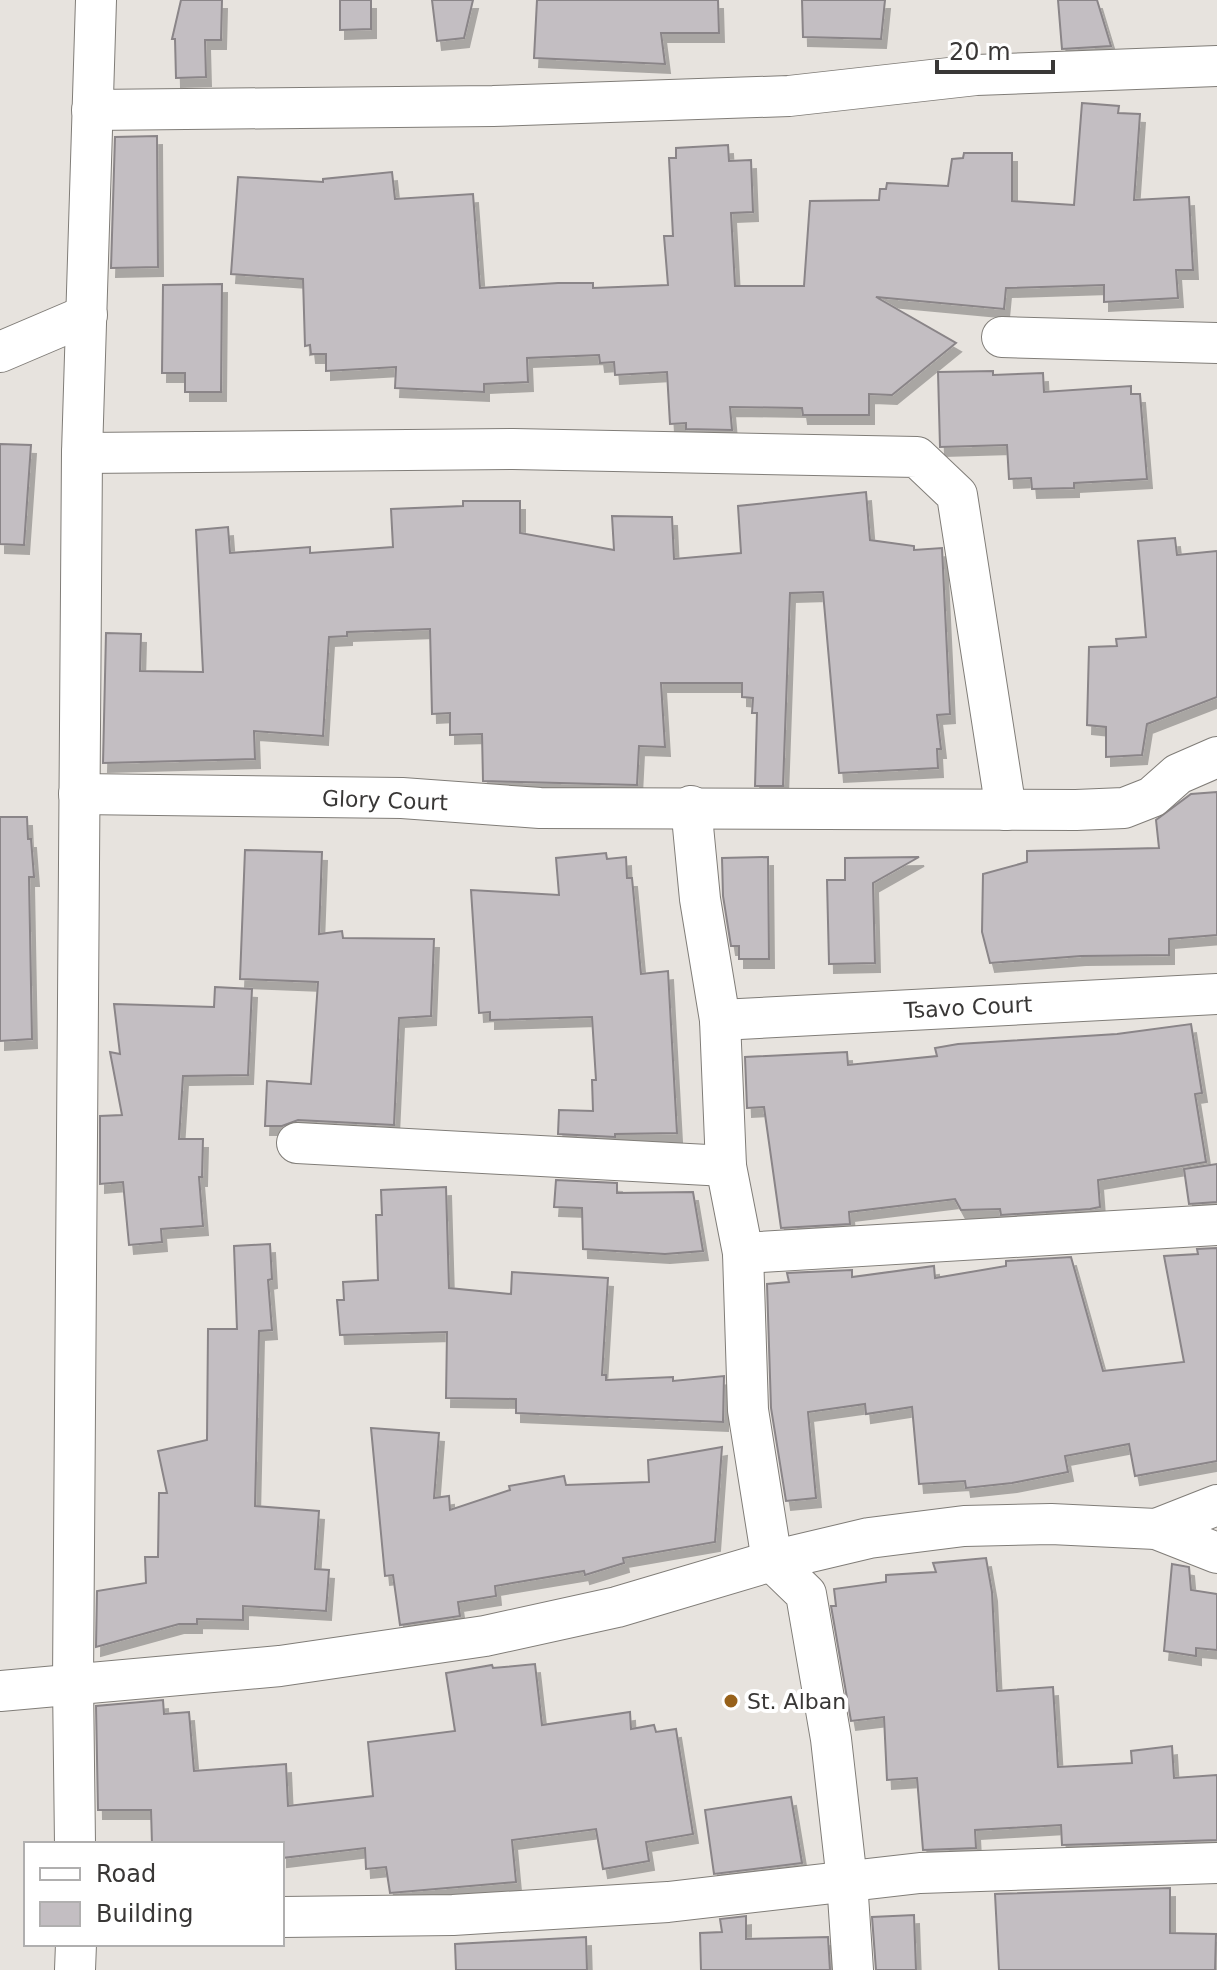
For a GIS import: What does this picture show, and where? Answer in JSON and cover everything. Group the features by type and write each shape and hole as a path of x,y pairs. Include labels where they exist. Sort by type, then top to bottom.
{"street":[{"path":"75,1842 73,1683 82,453 96,0"},
{"path":"92,110 493,106 789,96 976,75 1217,66"},
{"path":"0,352 87,315"},
{"path":"1002,337 1217,343"},
{"path":"82,453 513,449 917,457 957,495 1006,810"},
{"name":"Glory Court","path":"79,794 402,798 540,808 1124,808 1152,797 1178,774 1217,757"},
{"path":"691,806 700,899 720,1020 726,1166 743,1253 748,1410 772,1561 806,1594 831,1739 847,1881 853,1970"},
{"name":"Tsavo Court","path":"720,1020 1217,994"},
{"path":"297,1143 726,1166"},
{"path":"743,1253 1217,1225"},
{"path":"1156,1529 1217,1505"},
{"path":"0,1691 73,1683 158,1680 264,1668 498,1634 617,1607 772,1561 869,1538 964,1526 1051,1524 1156,1529 1217,1553"},
{"path":"284,1917 453,1915 668,1902 920,1873 1217,1863"},
{"path":"75,1970 76,1946"}],"building":[{"path":"181,0 222,0 221,40 205,40 206,77 176,78 175,39 172,39"},
{"path":"340,0 371,0 371,29 340,30"},
{"path":"432,0 473,0 464,38 437,41"},
{"path":"537,0 718,0 719,33 661,33 665,64 534,58"},
{"path":"802,0 885,0 881,39 803,37"},
{"path":"1058,0 1097,0 1111,46 1062,49"},
{"path":"1082,103 1119,106 1118,113 1140,114 1134,200 1189,197 1193,270 1176,270 1178,298 1104,302 1104,285 1006,288 1004,309 876,297 956,343 892,395 869,394 869,415 803,415 802,408 730,407 732,430 686,429 686,423 670,424 667,372 615,375 614,362 600,363 599,355 527,358 528,382 484,384 484,392 395,388 396,367 326,371 326,354 311,354 310,345 305,346 303,279 231,274 238,177 323,182 323,179 392,172 395,199 473,194 480,288 558,283 593,283 593,288 668,285 664,236 673,236 669,158 676,158 676,148 728,145 729,161 751,160 753,212 731,213 735,286 804,286 810,201 879,200 880,189 886,189 887,183 948,186 952,159 963,158 964,153 1012,153 1012,201 1074,205"},
{"path":"157,136 158,267 111,268 115,137"},
{"path":"222,284 221,392 185,392 185,373 162,373 163,285"},
{"path":"993,371 993,375 1043,373 1044,392 1131,386 1131,394 1140,394 1147,479 1074,483 1074,488 1032,489 1031,478 1009,479 1007,445 940,447 938,372"},
{"path":"0,444 31,445 24,545 0,544"},
{"path":"866,492 870,540 914,546 914,550 942,548 950,714 937,715 941,749 937,749 938,768 839,773 823,592 790,593 783,786 755,786 757,713 752,713 753,698 742,697 742,683 661,683 665,747 639,746 637,785 483,781 482,734 450,735 450,713 432,714 430,629 347,632 347,636 329,637 323,736 254,731 255,759 103,763 106,633 141,634 140,671 203,672 196,530 228,527 230,553 310,547 310,553 393,547 391,509 463,506 463,501 520,501 520,533 614,550 612,516 672,517 674,559 741,553 738,506"},
{"path":"1175,538 1177,555 1217,551 1217,697 1147,724 1142,755 1106,757 1106,727 1087,725 1089,647 1117,646 1116,639 1146,637 1138,541"},
{"path":"1217,792 1217,935 1169,939 1169,955 1081,956 990,963 982,932 983,874 1027,862 1027,851 1159,848 1156,820 1191,794"},
{"path":"0,817 27,817 28,839 31,839 34,877 29,877 32,1039 0,1041"},
{"path":"245,850 322,852 319,934 342,931 343,938 434,939 431,1016 399,1018 394,1125 298,1120 282,1126 265,1126 267,1081 311,1084 318,982 240,979"},
{"path":"606,853 607,859 626,857 627,878 632,878 641,974 668,971 677,1133 615,1134 615,1137 558,1134 559,1110 593,1111 592,1080 596,1080 592,1017 490,1020 490,1012 479,1013 471,890 559,895 556,858"},
{"path":"768,857 769,959 739,959 739,946 731,946 723,896 722,858"},
{"path":"919,857 873,883 875,963 829,964 827,880 845,880 845,858"},
{"path":"215,987 252,989 248,1075 183,1076 179,1139 203,1139 202,1177 199,1177 203,1226 161,1229 162,1242 129,1245 123,1182 100,1184 100,1116 122,1115 110,1052 120,1054 114,1004 214,1007"},
{"path":"1191,1024 1202,1093 1195,1094 1206,1162 1098,1180 1100,1207 1090,1209 1001,1215 1000,1209 961,1210 955,1199 849,1212 850,1224 781,1228 764,1107 747,1108 745,1057 847,1052 848,1065 937,1056 935,1048 958,1044 1117,1034"},
{"path":"1217,1164 1217,1202 1189,1204 1184,1169"},
{"path":"556,1180 617,1183 617,1193 693,1192 703,1251 665,1254 583,1249 582,1208 554,1207"},
{"path":"446,1187 449,1288 511,1294 512,1272 608,1278 602,1375 606,1375 606,1380 673,1377 673,1381 724,1376 723,1422 516,1413 516,1399 446,1398 447,1332 340,1335 337,1300 344,1300 343,1282 378,1280 376,1215 382,1215 381,1190"},
{"path":"270,1244 272,1279 268,1280 272,1330 259,1331 255,1506 319,1511 315,1569 329,1570 326,1611 243,1606 243,1620 197,1619 197,1624 179,1624 96,1647 97,1591 146,1583 145,1557 158,1557 159,1493 167,1493 158,1451 207,1440 208,1329 237,1329 234,1246"},
{"path":"1217,1248 1217,1461 1135,1476 1129,1444 1065,1456 1068,1472 1012,1483 966,1488 965,1481 919,1484 912,1407 866,1414 865,1404 808,1412 816,1498 786,1501 771,1408 767,1284 789,1282 787,1273 852,1270 852,1277 934,1266 935,1278 1006,1266 1006,1261 1071,1257 1103,1371 1184,1362 1164,1256 1198,1254 1197,1249"},
{"path":"371,1428 439,1433 434,1498 449,1496 450,1510 510,1490 509,1486 564,1476 566,1485 649,1482 648,1460 722,1447 715,1542 623,1558 624,1563 585,1575 584,1571 495,1586 496,1596 458,1602 460,1616 400,1625 393,1575 385,1576"},
{"path":"986,1558 992,1592 997,1691 1053,1687 1058,1767 1132,1763 1131,1751 1172,1746 1174,1778 1217,1775 1217,1840 1062,1845 1061,1825 975,1830 976,1848 923,1850 917,1778 887,1780 884,1717 851,1721 831,1606 836,1606 834,1589 886,1582 886,1575 936,1572 933,1563"},
{"path":"1172,1564 1189,1567 1191,1590 1217,1594 1217,1650 1196,1648 1196,1656 1164,1651"},
{"path":"535,1664 542,1725 630,1712 631,1729 654,1725 656,1732 676,1729 693,1834 646,1842 649,1861 603,1869 596,1829 512,1840 516,1882 390,1893 386,1867 366,1869 365,1848 284,1858 284,1842 152,1842 151,1810 98,1810 96,1706 163,1700 164,1714 189,1712 194,1771 286,1764 288,1806 373,1796 368,1742 455,1731 446,1673 492,1665 493,1668"},
{"path":"791,1797 802,1863 714,1874 705,1810"},
{"path":"1170,1888 1170,1933 1216,1934 1215,1970 999,1970 995,1894"},
{"path":"914,1915 916,1970 876,1970 872,1917"},
{"path":"746,1916 746,1939 828,1937 830,1970 701,1970 700,1933 722,1932 720,1919"},
{"path":"586,1937 587,1970 456,1970 455,1944"}],"place":[{"name":"St. Alban","path":"731,1701"}]}
